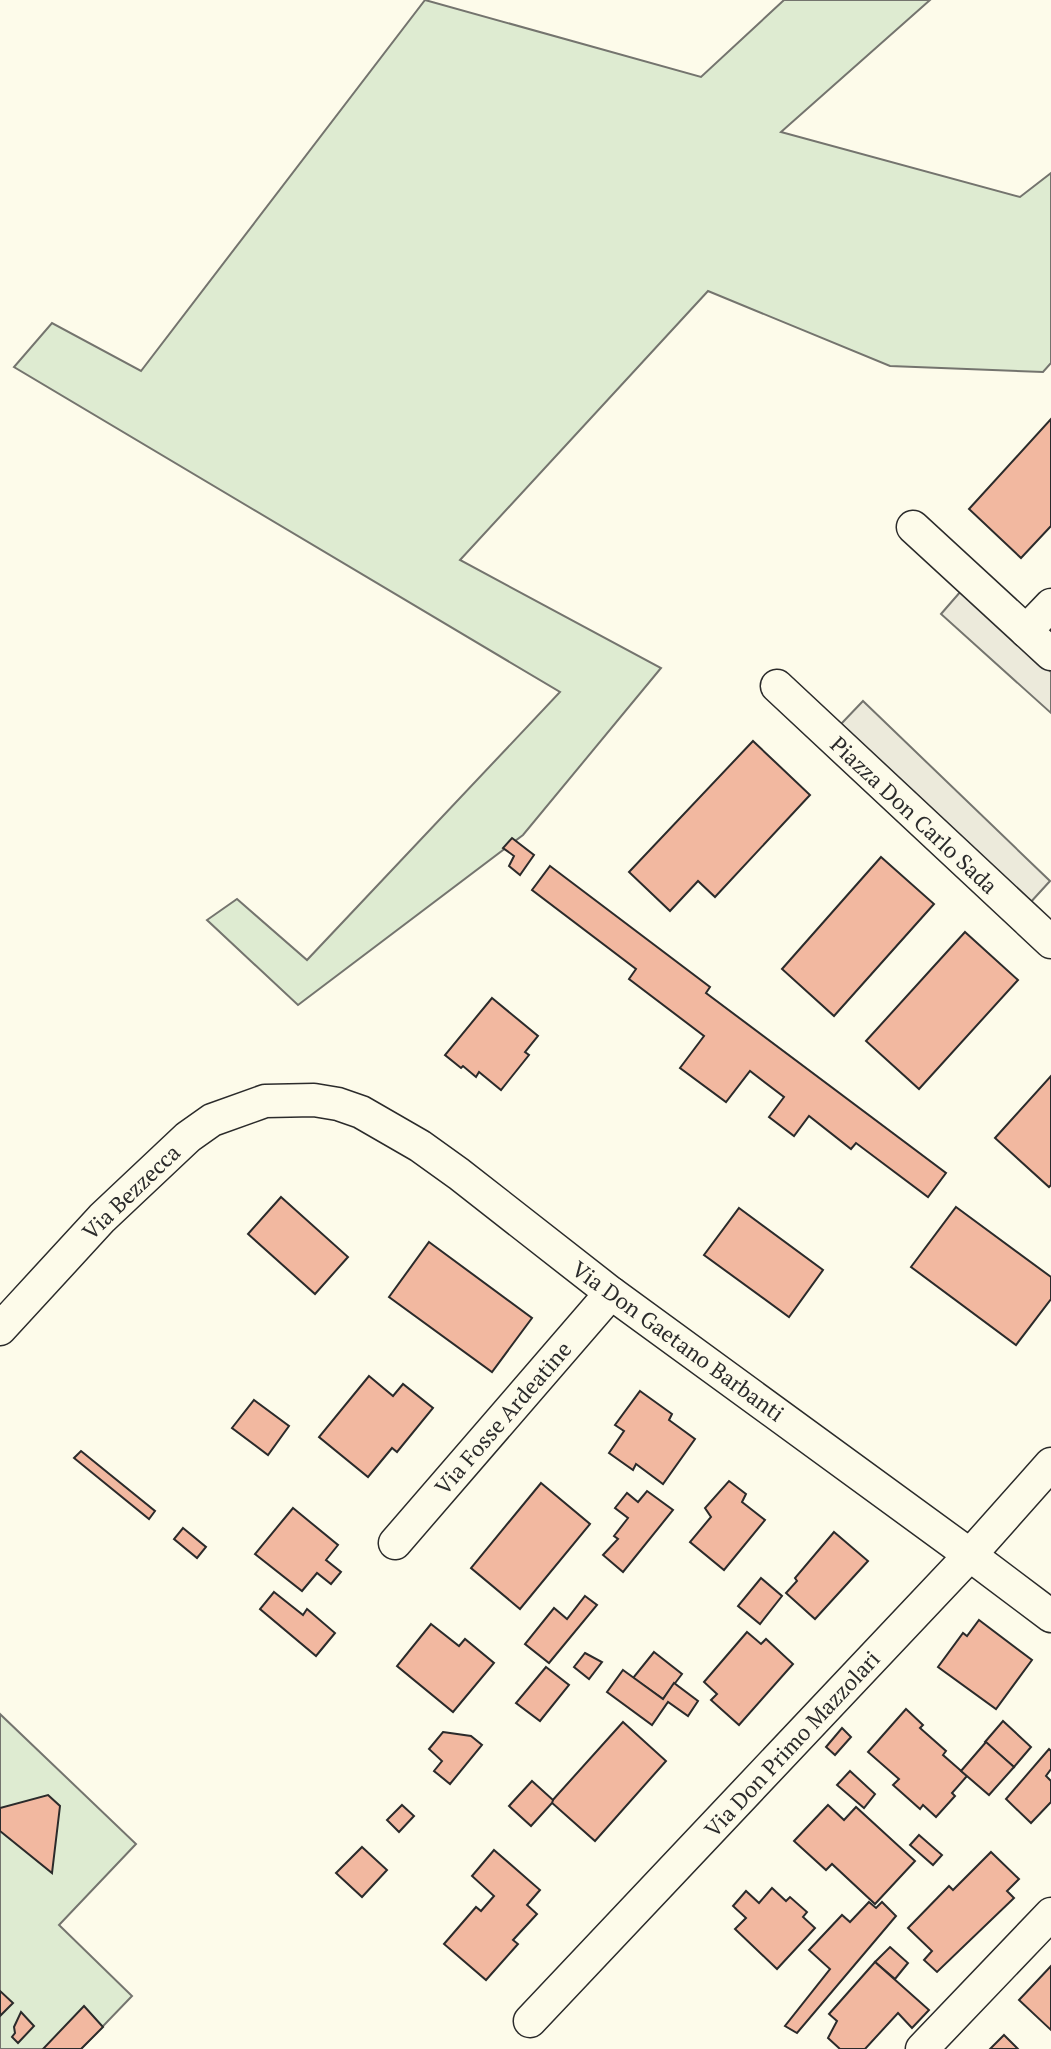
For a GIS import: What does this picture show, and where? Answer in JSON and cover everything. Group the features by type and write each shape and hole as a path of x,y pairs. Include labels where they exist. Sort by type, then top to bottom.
{"street":[{"path":"913,527 1051,654"},
{"path":"1026,631 1051,605"},
{"name":"Piazza Don Carlo Sada","path":"777,686 1051,942"},
{"name":"Via Don Gaetano Barbanti","path":"291,1100 338,1104 361,1112 420,1146 611,1293 1051,1616"},
{"name":"Via Bezzecca","path":"0,1329 102,1218 188,1137 212,1120 239,1109 265,1101 291,1100"},
{"name":"Via Fosse Ardeatine","path":"395,1543 611,1293"},
{"name":"Via Don Primo Mazzolari","path":"530,2021 970,1555 1051,1464"},
{"path":"922,2049 1051,1914"}],"green space":[{"path":"425,0 701,77 784,0 930,0 781,132 1020,197 1051,173 1051,363 1043,372 890,366 708,291 460,560 661,668 523,835 298,1005 207,920 237,899 307,960 560,692 14,367 52,323 141,371"},
{"path":"0,1714 136,1844 59,1925 132,1996 81,2049 0,2049"}],"shaded area":[{"path":"961,591 1051,672 1051,713 941,614"},
{"path":"863,701 1050,881 1029,904 841,724"}],"building":[{"path":"1051,419 1051,526 1021,558 969,509"},
{"path":"753,741 810,795 715,897 698,881 670,911 629,872"},
{"path":"512,838 534,855 520,875 509,866 514,856 503,848"},
{"path":"881,857 934,904 834,1016 782,969"},
{"path":"550,866 710,987 706,993 946,1173 928,1197 856,1143 851,1149 809,1116 794,1136 769,1117 784,1097 750,1071 726,1102 680,1068 704,1036 629,979 636,969 532,890"},
{"path":"965,932 1018,980 919,1089 866,1041"},
{"path":"492,998 538,1036 525,1052 529,1055 501,1090 479,1072 476,1077 445,1055"},
{"path":"1051,1076 1051,1185 1049,1187 995,1138"},
{"path":"281,1197 348,1257 315,1294 248,1234"},
{"path":"956,1207 1051,1277 1051,1299 1016,1345 911,1267"},
{"path":"739,1208 823,1270 789,1317 704,1255"},
{"path":"429,1242 532,1318 492,1372 389,1297"},
{"path":"369,1376 393,1396 403,1384 433,1408 397,1452 392,1448 368,1477 319,1437"},
{"path":"640,1391 672,1414 669,1420 695,1439 663,1484 636,1464 633,1470 609,1453 624,1431 615,1425"},
{"path":"254,1400 289,1426 268,1455 232,1428"},
{"path":"81,1451 155,1511 149,1519 74,1458"},
{"path":"729,1481 746,1494 742,1502 765,1520 724,1570 690,1542 711,1517 705,1508"},
{"path":"541,1483 590,1524 520,1609 471,1568"},
{"path":"647,1491 673,1510 623,1572 603,1555 618,1539 614,1536 628,1518 615,1508 627,1493 638,1502"},
{"path":"293,1508 338,1545 326,1560 341,1572 331,1584 317,1573 302,1591 255,1554"},
{"path":"183,1528 206,1547 197,1558 174,1539"},
{"path":"834,1532 868,1561 815,1619 786,1593"},
{"path":"761,1578 782,1596 760,1624 738,1606"},
{"path":"274,1592 303,1615 307,1609 335,1633 316,1656 260,1609"},
{"path":"585,1596 597,1605 549,1663 525,1644 554,1608 567,1619"},
{"path":"979,1620 1032,1660 996,1709 938,1667 963,1633 967,1636"},
{"path":"431,1624 459,1646 465,1639 494,1663 453,1712 397,1666"},
{"path":"747,1632 761,1644 766,1639 793,1664 739,1725 711,1700 717,1694 704,1682"},
{"path":"654,1652 682,1674 663,1699 633,1678"},
{"path":"585,1653 602,1662 589,1679 574,1667"},
{"path":"546,1667 569,1685 540,1721 516,1703"},
{"path":"623,1670 663,1699 674,1683 698,1701 688,1716 668,1702 652,1725 607,1692"},
{"path":"906,1709 923,1725 920,1728 946,1751 943,1755 967,1776 952,1793 955,1796 936,1817 923,1805 920,1809 893,1785 899,1779 868,1752"},
{"path":"1003,1721 1031,1747 1014,1767 985,1742"},
{"path":"623,1722 666,1761 595,1841 551,1802"},
{"path":"842,1728 851,1737 835,1755 826,1747"},
{"path":"443,1732 471,1736 482,1745 450,1784 434,1771 442,1761 429,1749"},
{"path":"986,1742 1014,1767 989,1795 961,1771"},
{"path":"1049,1749 1051,1769 1046,1776 1051,1781 1051,1802 1031,1823 1006,1799"},
{"path":"850,1771 875,1794 864,1808 837,1785"},
{"path":"532,1781 553,1800 531,1826 509,1806"},
{"path":"48,1795 60,1806 52,1873 0,1831 0,1808"},
{"path":"402,1805 414,1816 399,1832 387,1820"},
{"path":"828,1805 844,1820 856,1807 915,1861 875,1904 832,1864 826,1870 794,1841"},
{"path":"919,1835 942,1855 933,1865 910,1845"},
{"path":"362,1847 387,1870 362,1897 336,1873"},
{"path":"494,1850 540,1890 527,1905 537,1914 513,1940 518,1944 486,1980 444,1944 476,1907 481,1911 494,1896 472,1876"},
{"path":"991,1852 1019,1879 1007,1891 1014,1898 937,1972 924,1960 932,1951 908,1928 949,1886 953,1890"},
{"path":"772,1888 786,1901 790,1897 807,1912 803,1917 815,1928 777,1969 735,1929 746,1918 733,1906 746,1891 759,1903"},
{"path":"869,1902 876,1908 882,1902 896,1916 797,2033 785,2026 830,1969 809,1950 842,1915 850,1922"},
{"path":"890,1947 908,1963 895,1979 875,1962"},
{"path":"875,1962 929,2010 912,2028 898,2013 865,2049 840,2049 828,2038 837,2021 829,2014"},
{"path":"1051,1966 1051,2030 1019,2000"},
{"path":"0,1991 13,2003 0,2016"},
{"path":"84,2006 103,2027 81,2049 43,2049"},
{"path":"21,2012 34,2026 18,2043 12,2037"},
{"path":"1004,2035 1018,2049 990,2049"}]}
